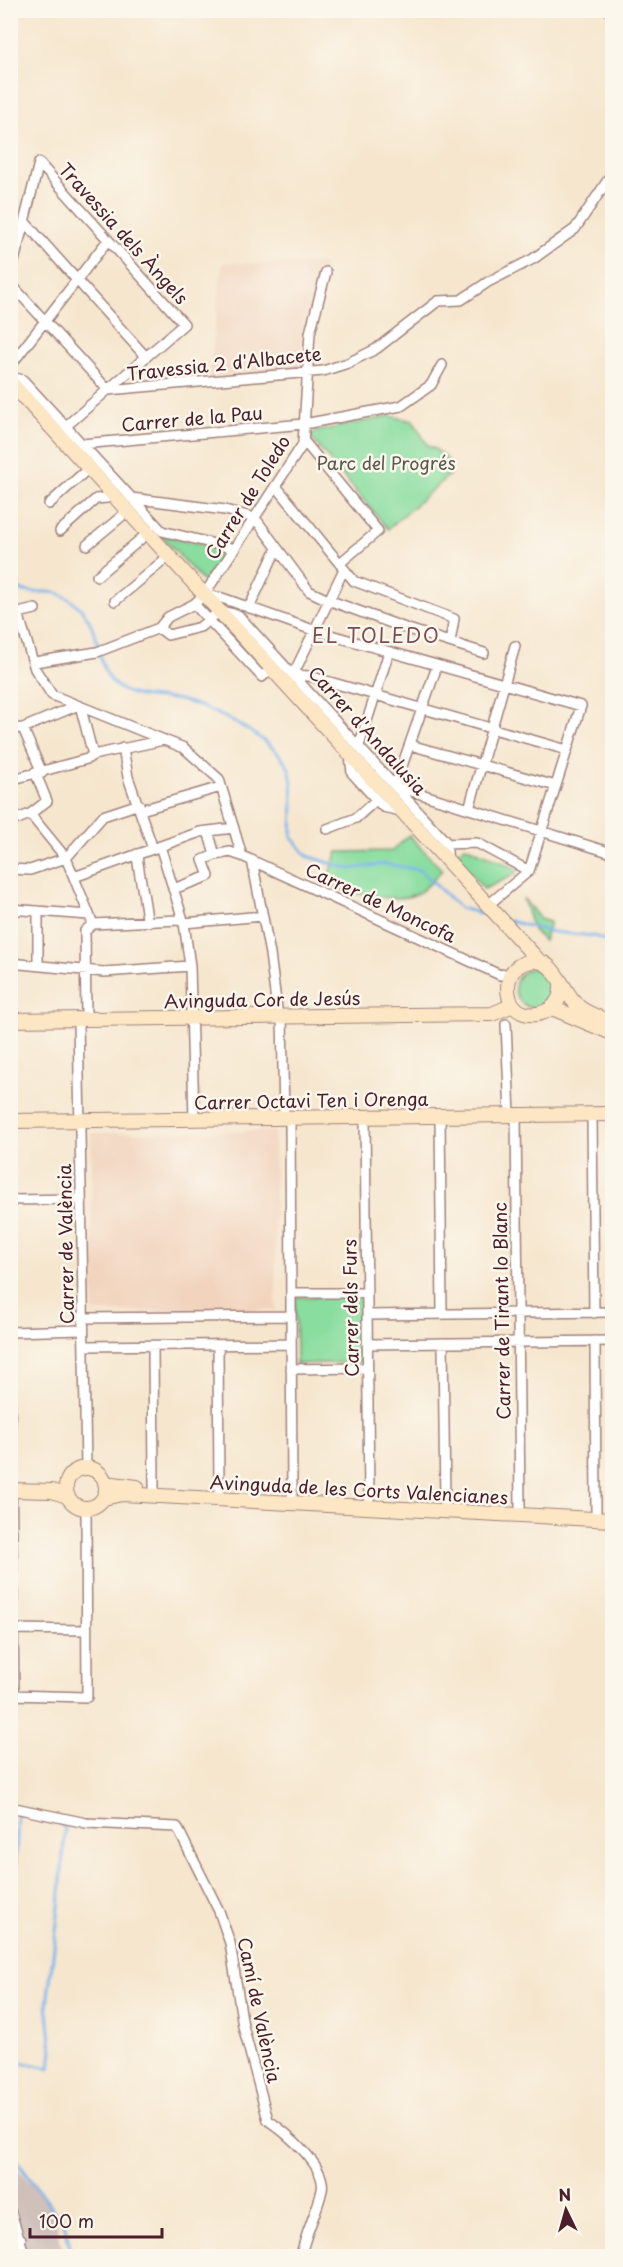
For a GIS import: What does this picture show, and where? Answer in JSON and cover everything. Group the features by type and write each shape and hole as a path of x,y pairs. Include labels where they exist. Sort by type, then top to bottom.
{"street":[{"name":"Travessia dels Àngels","path":"24,221 39,163 184,324 146,357"},
{"name":"Travessia 2 d'Albacete","path":"108,390 128,391 323,371 348,363 376,349 438,301 461,300 488,282 533,259 575,229 612,174"},
{"path":"10,276 24,221"},
{"path":"24,221 146,357 66,426"},
{"path":"10,366 108,240"},
{"name":"Carrer de Toledo","path":"35,662 97,652 159,628 168,617 199,599 235,549 303,440 310,333 326,272"},
{"path":"10,283 108,390"},
{"name":"Carrer de la Pau","path":"82,444 304,424 401,406 431,385 442,365"},
{"name":"Carrer d'Andalusia","path":"10,377 23,380 82,444 155,532 199,599 238,642 272,668 354,750 395,786 441,845 448,862 539,961"},
{"name":"Carrer d'Andalusia","path":"10,382 112,493 130,504"},
{"path":"303,440 378,531 342,566 293,675 309,676 567,750"},
{"path":"49,504 89,468"},
{"path":"276,486 354,581 454,619 450,642"},
{"path":"60,531 96,499 107,498 112,493"},
{"path":"87,545 130,504 225,510 255,518 309,591 328,600 484,653"},
{"path":"97,576 155,532 235,549"},
{"path":"249,608 278,548"},
{"path":"115,601 169,556"},
{"path":"199,599 249,608 313,630 581,706 529,871 488,905"},
{"path":"35,609 14,614 35,662 35,669 52,695 78,708 184,748 219,779 247,858 262,916 280,1017 287,1118 292,1495"},
{"name":"Carrer d'Andalusia","path":"214,616 238,615 293,675 401,811 441,845"},
{"path":"159,628 168,635 200,627 214,616"},
{"path":"469,809 515,646"},
{"path":"354,750 376,695 387,658"},
{"path":"435,672 395,786 612,853"},
{"path":"10,729 23,728 78,708"},
{"path":"78,708 90,757"},
{"path":"10,822 30,814 47,801 23,728"},
{"path":"10,780 123,748 164,740"},
{"path":"410,745 556,786"},
{"path":"123,748 128,777 173,889 184,923 190,966 194,1119"},
{"name":"Carrer d'Andalusia","path":"354,750 352,773 383,807 401,811"},
{"path":"10,869 30,870 66,858 103,816 221,787"},
{"path":"327,829 356,818 376,800"},
{"path":"30,814 66,858 93,924 147,920 179,920 184,923 262,916"},
{"path":"74,877 204,831 234,826"},
{"path":"204,831 211,856"},
{"path":"441,845 477,843 529,871"},
{"path":"173,889 209,876 203,860 211,856 230,852 247,858"},
{"path":"137,854 140,886 146,900 147,920"},
{"name":"Carrer de Moncofa","path":"247,858 509,975"},
{"path":"10,909 89,915"},
{"path":"38,911 38,965"},
{"name":"Carrer de València","path":"86,1468 80,1120 86,931 93,924"},
{"path":"492,1014 506,1024 517,1008 509,975 514,934"},
{"path":"509,975 539,961 554,969 561,984 579,1008 612,1023"},
{"path":"10,963 104,972 190,966"},
{"path":"517,1008 537,1015 552,1008 560,998 561,984"},
{"name":"Avinguda Cor de Jesús","path":"10,1020 492,1014 517,1008"},
{"path":"552,1008 612,1033"},
{"name":"Carrer de Tirant lo Blanc","path":"506,1024 513,1115 520,1507"},
{"name":"Carrer Octavi Ten i Orenga","path":"10,1120 612,1114"},
{"path":"592,1115 594,1313"},
{"path":"440,1116 442,1314"},
{"name":"Carrer dels Furs","path":"365,1117 369,1499"},
{"path":"10,1200 81,1199"},
{"path":"291,1293 366,1293"},
{"path":"367,1315 612,1312"},
{"path":"83,1318 291,1316"},
{"path":"10,1332 83,1330"},
{"path":"595,1341 596,1511"},
{"path":"367,1344 612,1341"},
{"path":"443,1343 445,1503"},
{"path":"84,1346 291,1344"},
{"path":"218,1345 219,1491"},
{"path":"153,1346 154,1487"},
{"path":"291,1369 367,1368"},
{"path":"10,1392 12,1696 87,1697 86,1509"},
{"path":"11,1486 52,1491 67,1496 75,1505 86,1509 94,1507 104,1498 105,1483 98,1472 86,1468 74,1472 67,1481 67,1496"},
{"path":"11,1486 67,1481"},
{"name":"Avinguda de les Corts Valencianes","path":"105,1483 612,1512"},
{"name":"Avinguda de les Corts Valencianes","path":"104,1498 122,1494 612,1520"},
{"path":"12,1629 86,1630"},
{"name":"Camí de València","path":"10,1807 86,1823 177,1827 215,1902 230,1943 243,2026 268,2120 292,2137 317,2170 323,2188 305,2238 302,2256"},
{"path":"10,2210 25,2256"},
{"path":"10,2247 21,2239"}],"shaded area":[{"path":"222,263 325,264 302,330 301,368 209,377"},
{"path":"274,1131 276,1310 93,1312 91,1133"},
{"path":"10,2163 52,2203 64,2256 11,2256"}],"green space":[{"name":"Parc del Progrés","path":"390,416 413,421 428,446 449,461 449,475 388,529 311,438 314,432"},
{"path":"161,535 227,550 206,585"},
{"path":"409,835 442,870 428,886 418,893 398,898 372,896 325,883 338,852 392,851"},
{"path":"465,846 517,869 516,874 484,889 454,855"},
{"path":"523,898 540,919 550,922 544,941 533,930"},
{"path":"535,968 543,969 549,974 554,980 554,996 549,1002 543,1007 535,1008 527,1007 521,1002 516,996 515,988 516,980 521,974 527,969"},
{"path":"295,1297 361,1297 361,1362 296,1364"}],"waterway":[{"path":"10,587 30,592 57,593 77,605 87,617 94,631 105,671 112,682 124,691 138,696 192,703 224,717 271,746 289,769 293,793 292,837 307,856 350,869 385,864 420,870 460,908 491,916"},
{"path":"509,921 553,932 593,936 612,942"},
{"path":"10,1701 44,1702"},
{"path":"11,1955 18,1813"},
{"path":"10,2060 50,2068 52,2050 47,2004 59,1907 65,1829 59,1821"},
{"path":"10,2152 65,2226 72,2256"}],"district":[{"name":"EL TOLEDO","path":"376,635"}]}
